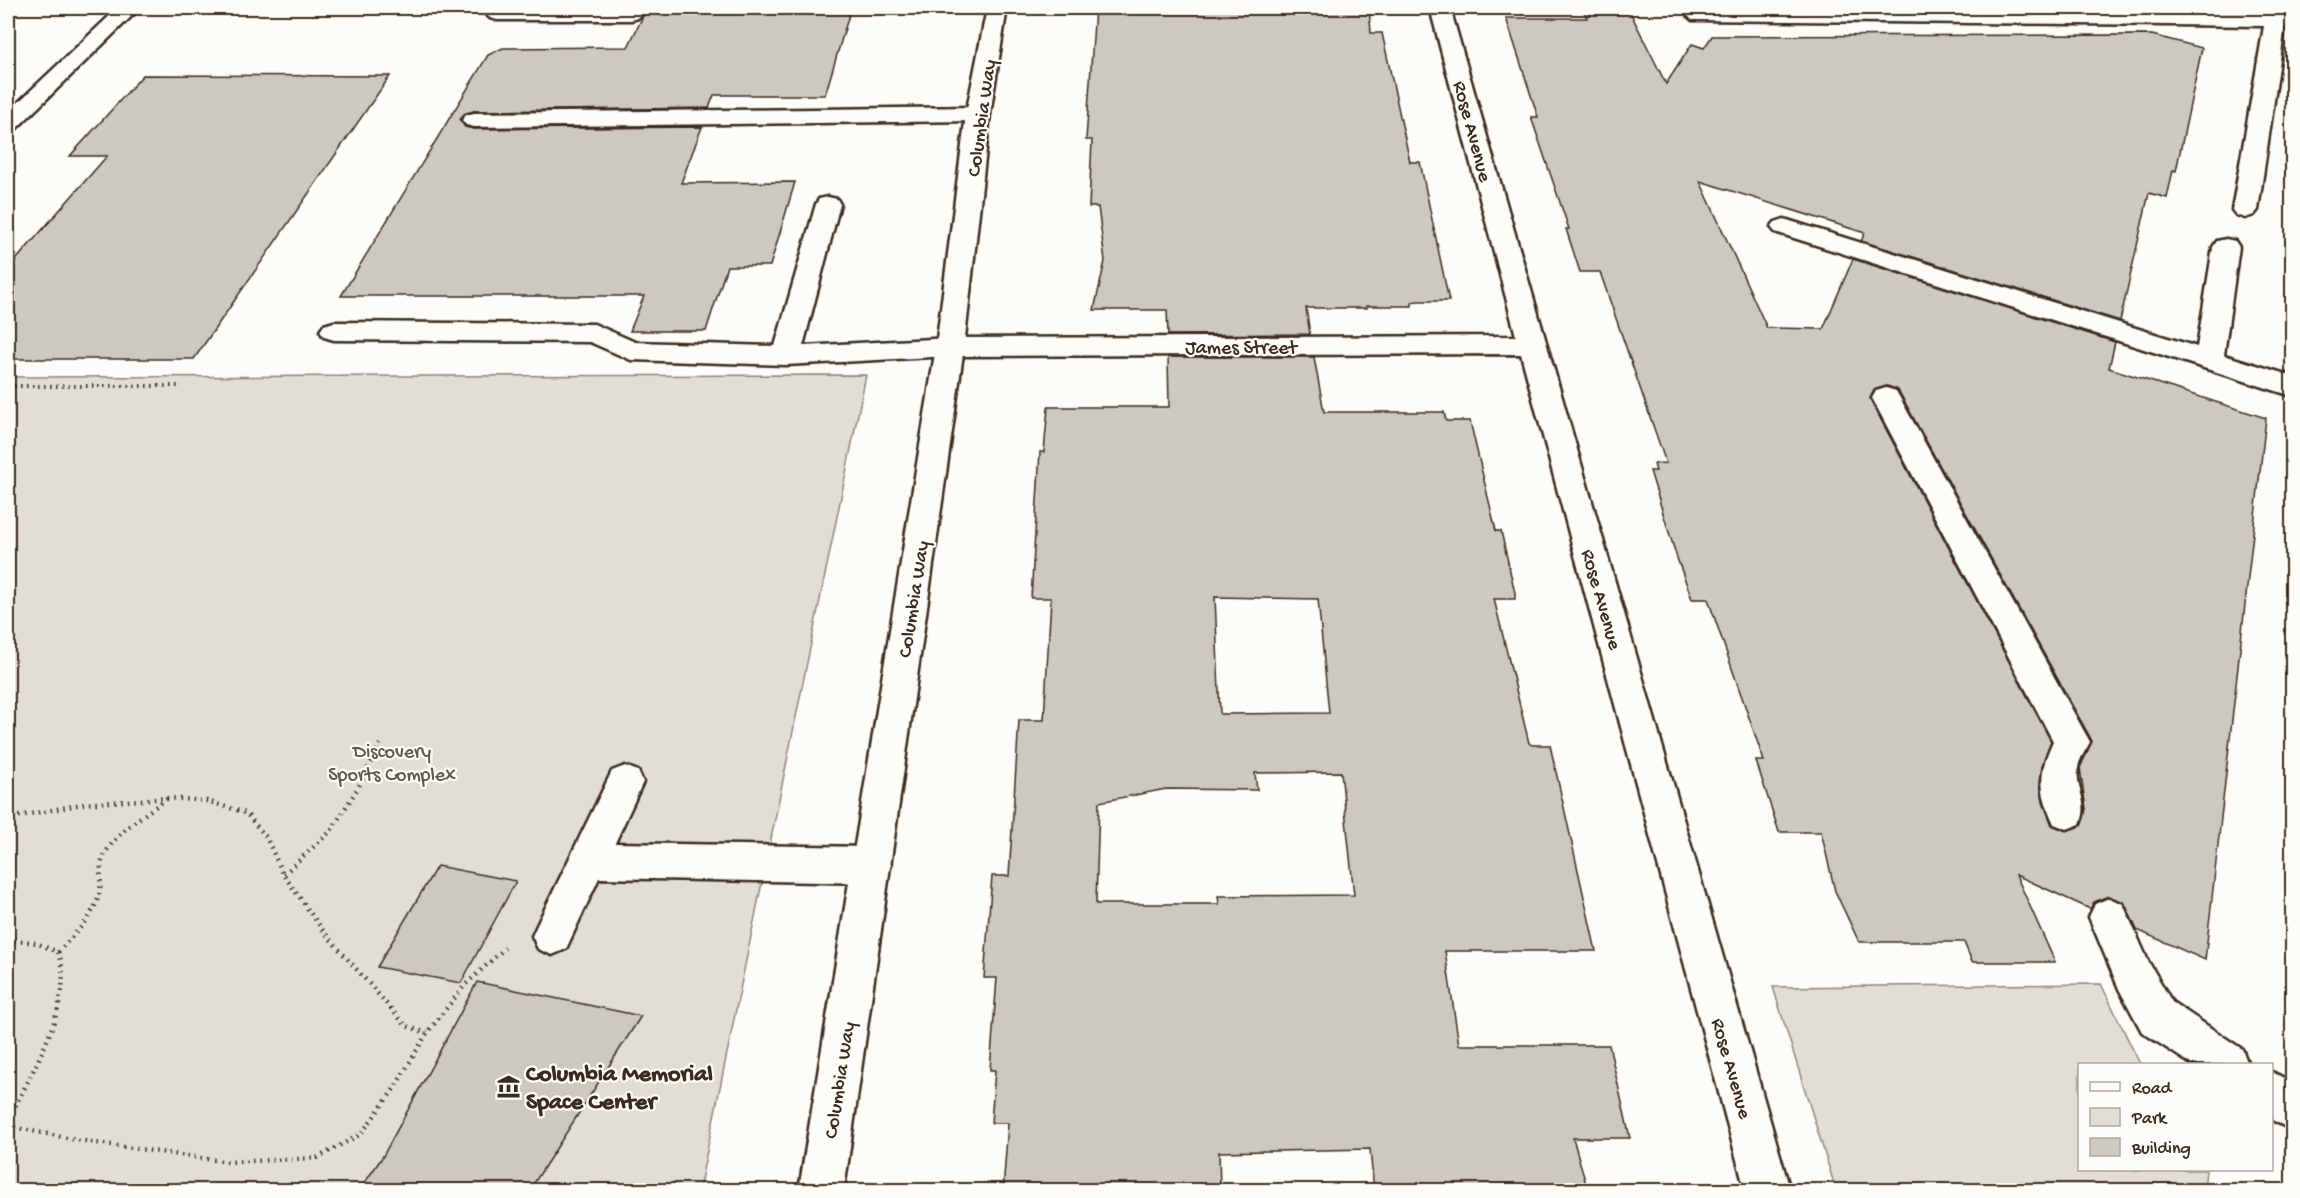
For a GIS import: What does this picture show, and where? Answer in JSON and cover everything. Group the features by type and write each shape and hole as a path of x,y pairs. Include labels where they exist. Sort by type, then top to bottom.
{"street":[{"path":"8,124 130,8"},
{"path":"501,8 497,14 631,14"},
{"name":"Columbia Way","path":"820,1191 950,347 978,114 997,8"},
{"name":"Rose Avenue","path":"1440,8 1768,1191"},
{"path":"1699,16 2284,19 2245,210"},
{"path":"474,120 978,114"},
{"path":"786,356 828,204"},
{"path":"1784,226 2292,386"},
{"path":"2210,360 2226,247"},
{"name":"James Street","path":"334,331 594,333 631,351 786,356 950,347 1532,345"},
{"path":"1886,398 2072,742 2063,755 2058,772 2067,812"},
{"path":"552,936 625,782"},
{"path":"588,860 872,865"},
{"path":"2109,917 2133,975 2157,1017 2224,1063"},
{"path":"2273,1095 2292,1108"}],"path":[{"path":"8,386 178,386"},
{"path":"284,874 331,831 359,786 380,744"},
{"path":"58,952 95,907 99,892 99,873 104,855 130,828 169,798"},
{"path":"8,824 20,816 84,804 169,798 207,801 246,813 266,837 284,874 324,932 406,1026 427,1033"},
{"path":"8,939 36,943 58,952 64,966 57,1009 8,1121"},
{"path":"8,1126 77,1140 228,1162 317,1158 361,1134 394,1089 427,1033 465,985"},
{"path":"572,1191 582,1187 664,1190"}],"green space":[{"name":"Discovery Sports Complex","path":"866,375 699,1190 8,1190 8,377"},
{"path":"2101,984 2140,1063 2078,1063 2078,1171 2206,1171 2204,1190 1836,1190 1773,987"}],"building":[{"path":"647,8 851,8 825,95 714,95 709,108 474,111 464,114 460,120 465,127 474,129 702,127 681,183 795,182 770,266 727,266 706,331 630,331 644,296 341,296 488,55 503,48 628,47"},
{"path":"1095,8 1369,8 1371,33 1382,33 1410,162 1420,162 1449,301 1417,301 1412,302 1412,306 1306,308 1310,334 1168,335 1167,310 1094,310 1105,261 1098,207 1089,207 1092,140 1086,140"},
{"path":"1582,8 1628,8 1666,84 1692,44 1704,48 1712,36 2152,35 2202,48 2176,171 2173,170 2167,198 2149,193 2120,321 1861,241 1865,233 1700,181 1767,328 1823,329 1853,259 2115,342 2109,368 2266,418 2205,960 2137,930 2124,902 2108,896 2094,902 2090,909 2016,875 2055,962 1972,962 1964,942 1859,942 1835,891 1821,832 1779,832 1756,761 1764,761 1708,599 1692,599 1677,558 1650,471 1656,471 1654,464 1666,463 1600,272 1580,272 1566,229 1569,229 1531,117 1538,117 1506,18 1587,18","holes":["1887,386 1898,390 2092,741 2080,768 2086,809 2081,826 2066,831 2052,825 2043,802 2040,782 2043,762 2051,741 1870,399 1874,390"]},
{"path":"143,75 390,76 194,359 8,359 8,269 107,156 70,156"},
{"path":"1168,357 1314,357 1324,412 1444,412 1446,421 1470,421 1496,531 1501,531 1515,593 1515,599 1494,599 1529,743 1550,745 1596,951 1445,951 1459,1045 1609,1045 1630,1138 1573,1138 1588,1191 1374,1191 1370,1149 1219,1152 1220,1191 1003,1191 1008,1123 991,1123 995,1070 990,1070 997,978 984,978 992,876 1009,876 1019,720 1044,720 1051,598 1031,598 1040,452 1044,452 1048,407 1169,407","holes":["1215,597 1318,599 1329,713 1220,714","1341,772 1354,895 1218,896 1219,904 1096,904 1099,802 1166,789 1257,790 1255,773"]},
{"path":"437,866 516,881 461,983 377,967"},
{"name":"Columbia Memorial Space Center","path":"477,982 641,1016 529,1191 359,1191 383,1156"}],"place":[{"name":"Columbia Memorial Space Center","path":"508,1086"}]}
